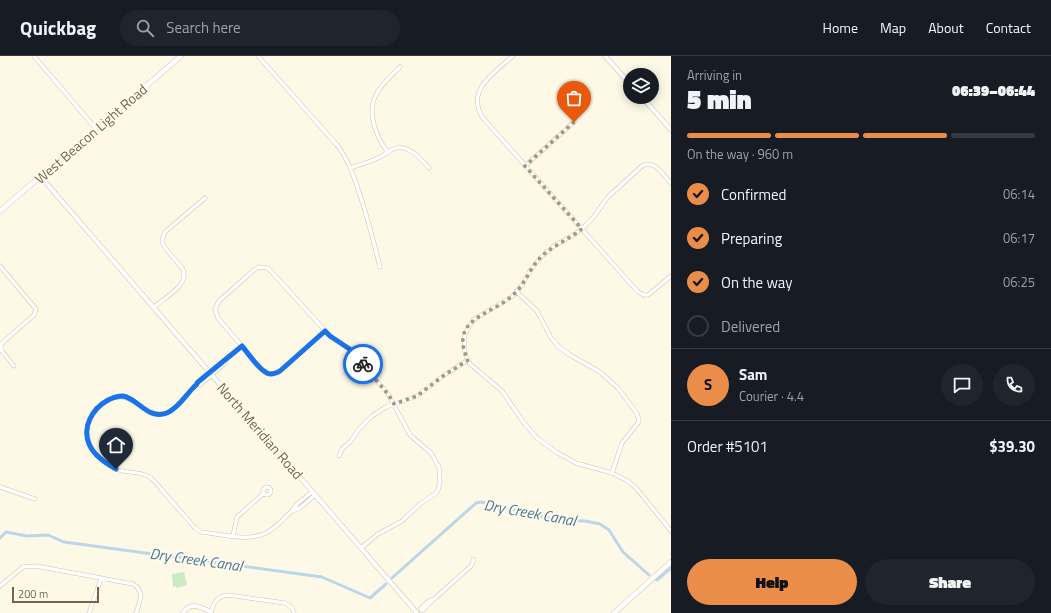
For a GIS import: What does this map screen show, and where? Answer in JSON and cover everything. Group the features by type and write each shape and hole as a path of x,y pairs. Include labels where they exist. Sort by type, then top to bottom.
{"main road":[{"name":"West Beacon Light Road","path":"0,211 42,177 181,56"},
{"path":"614,613 671,562"}],"street":[{"path":"34,56 96,130"},
{"path":"258,56 345,156 351,168 380,267"},
{"path":"513,56 484,82 480,89 477,97 478,107 483,118 638,292 648,295 671,276"},
{"path":"605,56 623,76"},
{"path":"388,153 379,139 372,115 372,107 378,90 400,67"},
{"path":"648,104 671,130"},
{"path":"525,166 574,122"},
{"path":"351,168 380,157 398,148 405,148 416,154 429,168"},
{"path":"671,183 654,165 646,163 642,166 608,197 592,219 582,229 545,253 534,264 517,292 508,300 478,317 470,325 465,334 464,343 464,352 475,369 502,391 524,423 546,445 576,463 624,478 634,486 671,531"},
{"name":"North Meridian Road","path":"42,177 361,548 419,612"},
{"path":"154,307 182,284 184,276 182,268 163,244 164,234 204,198"},
{"path":"0,266 36,309 34,315 1,344 1,350 14,366"},
{"path":"325,331 280,371 271,374 262,370 218,318 215,309 219,301 254,270 259,267 264,267 272,271 330,336 356,354 373,377 385,389 410,435 429,451 436,460 440,471 440,482 436,493 420,504 402,521 378,534 361,548"},
{"path":"517,292 536,311 557,345 610,380 623,394 638,415 638,423 622,443 612,473"},
{"path":"242,346 227,358 225,363 211,373 200,385 196,385 174,408 167,412 159,414 148,412 123,396 103,403 97,408 90,418 87,431 89,444 96,455 116,469 139,473 151,478 198,531 251,538 261,535 270,531 292,511 300,508 314,493"},
{"path":"338,456 342,449 368,420 379,411 417,396 443,376 468,360"},
{"path":"0,488 35,499"},
{"path":"233,536 237,517 264,494"},
{"path":"419,612 421,608 430,600 433,600 471,566 473,559"},
{"path":"0,586 18,570 29,566 133,584 138,587 141,596 136,613"},
{"path":"89,613 101,579"},
{"path":"183,613 189,607 196,606 211,612 216,600 224,595 282,602 289,605 294,613"}],"green space":[{"path":"184,572 187,585 176,588 176,586 173,587 172,574"}],"waterway":[{"name":"Dry Creek Canal","path":"392,578 476,503 482,502 557,520 585,521 600,524 609,530 623,552 649,575"},
{"name":"Dry Creek Canal","path":"0,538 6,532 27,536 48,535 64,542 322,577 370,598 386,584"},
{"name":"Dry Creek Canal","path":"655,579 657,580 671,568"}],"way so far":[{"path":"363,364 385,389 394,404 417,396 443,376 468,360 464,352 464,338 467,329 473,320 513,296 520,289 534,264 545,253 582,229 525,166 574,122"}],"route":[{"path":"116,469 96,455 92,450 89,444 87,431 92,414 103,403 112,398 123,396 148,412 159,414 167,412 174,408 198,382 242,346 262,370 271,374 280,371 325,331 354,352 363,364"}]}
